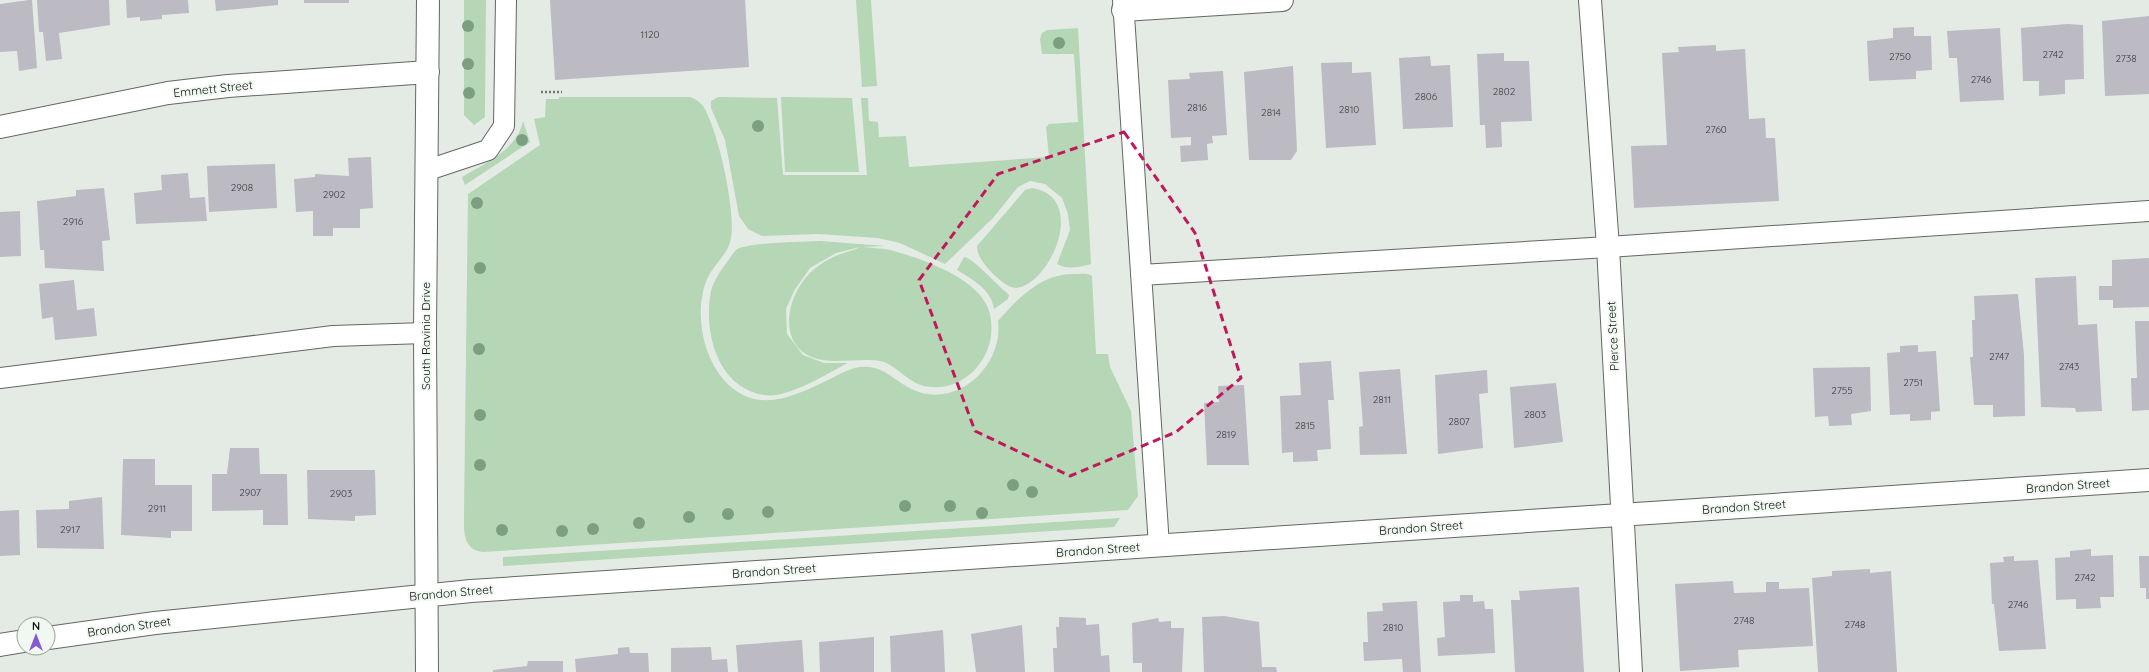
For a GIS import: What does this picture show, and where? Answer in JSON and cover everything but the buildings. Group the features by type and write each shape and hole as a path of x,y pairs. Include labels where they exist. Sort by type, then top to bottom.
{"street":[{"name":"South Ravinia Drive","path":"427,672 425,333 428,170 428,0"},
{"path":"1123,5 1282,0"},
{"name":"Pierce Street","path":"1590,0 1608,247 1631,672"},
{"name":"Emmett Street","path":"0,127 168,93 228,86 428,72"},
{"name":"Brandon Street","path":"56,637 155,623 426,595 2149,480"},
{"path":"0,645 16,642"}],"lane":[{"path":"428,170 488,150 504,126 506,0"},
{"path":"1123,5 1159,546"},
{"path":"1141,275 1608,247 2149,211"},
{"path":"0,378 333,336 425,333"}],"path":[{"path":"541,92 562,92"}],"highlighted area":[{"path":"1124,132 1195,233 1241,378 1176,432 1070,476 975,431 919,280 998,174"}],"green space":[{"path":"464,0 486,0 485,117 474,125 464,115"},
{"path":"856,0 871,0 877,86 862,87"},
{"path":"1078,28 1091,264 1078,267 1065,267 1057,264 1070,230 1068,214 1062,198 1045,184 1030,181 1018,187 993,218 945,264 900,243 878,238 819,234 762,236 748,229 739,216 725,140 711,108 711,101 718,97 777,98 783,175 867,175 861,98 868,98 869,121 878,122 879,137 906,136 909,167 1049,157 1046,127 1049,124 1078,122 1074,54 1042,54 1040,39 1042,33 1047,30"},
{"path":"559,97 690,97 697,100 703,106 709,117 720,151 728,190 732,226 728,248 708,277 704,289 701,302 702,330 709,356 715,368 723,379 736,391 749,397 762,400 776,400 804,391 859,367 879,369 906,386 923,393 940,394 956,390 971,382 983,370 992,355 998,339 998,321 1023,295 1053,277 1065,274 1087,274 1092,276 1096,354 1108,354 1110,367 1131,411 1138,496 1128,510 483,552 471,547 464,532 468,194 540,145 534,119 545,117 546,99 559,99"},
{"path":"781,97 852,98 859,172 785,172"},
{"path":"523,121 530,142 465,185 462,177 490,161 507,148 520,131"},
{"path":"1032,188 1049,195 1058,207 1061,223 1058,240 1051,257 1041,272 1029,283 1013,288 993,274 980,258 977,246 1025,190"},
{"path":"820,241 886,246 863,247 890,250 916,258 946,270 972,287 982,297 988,308 991,323 991,339 986,353 978,366 968,376 955,383 940,387 924,386 912,381 885,362 873,360 823,360 808,355 797,346 791,335 789,322 791,308 803,281 813,270 827,260 860,247 836,253 810,268 794,291 786,309 787,334 803,355 824,363 848,363 807,385 795,390 774,395 764,395 748,390 735,381 724,370 717,355 712,340 709,323 711,291 722,269 735,251 742,247 789,242"},
{"path":"964,257 973,261 1006,292 1009,295 1008,299 994,309 989,296 985,291 975,281 957,270"},
{"path":"1120,518 1114,527 503,566 503,557"}]}
